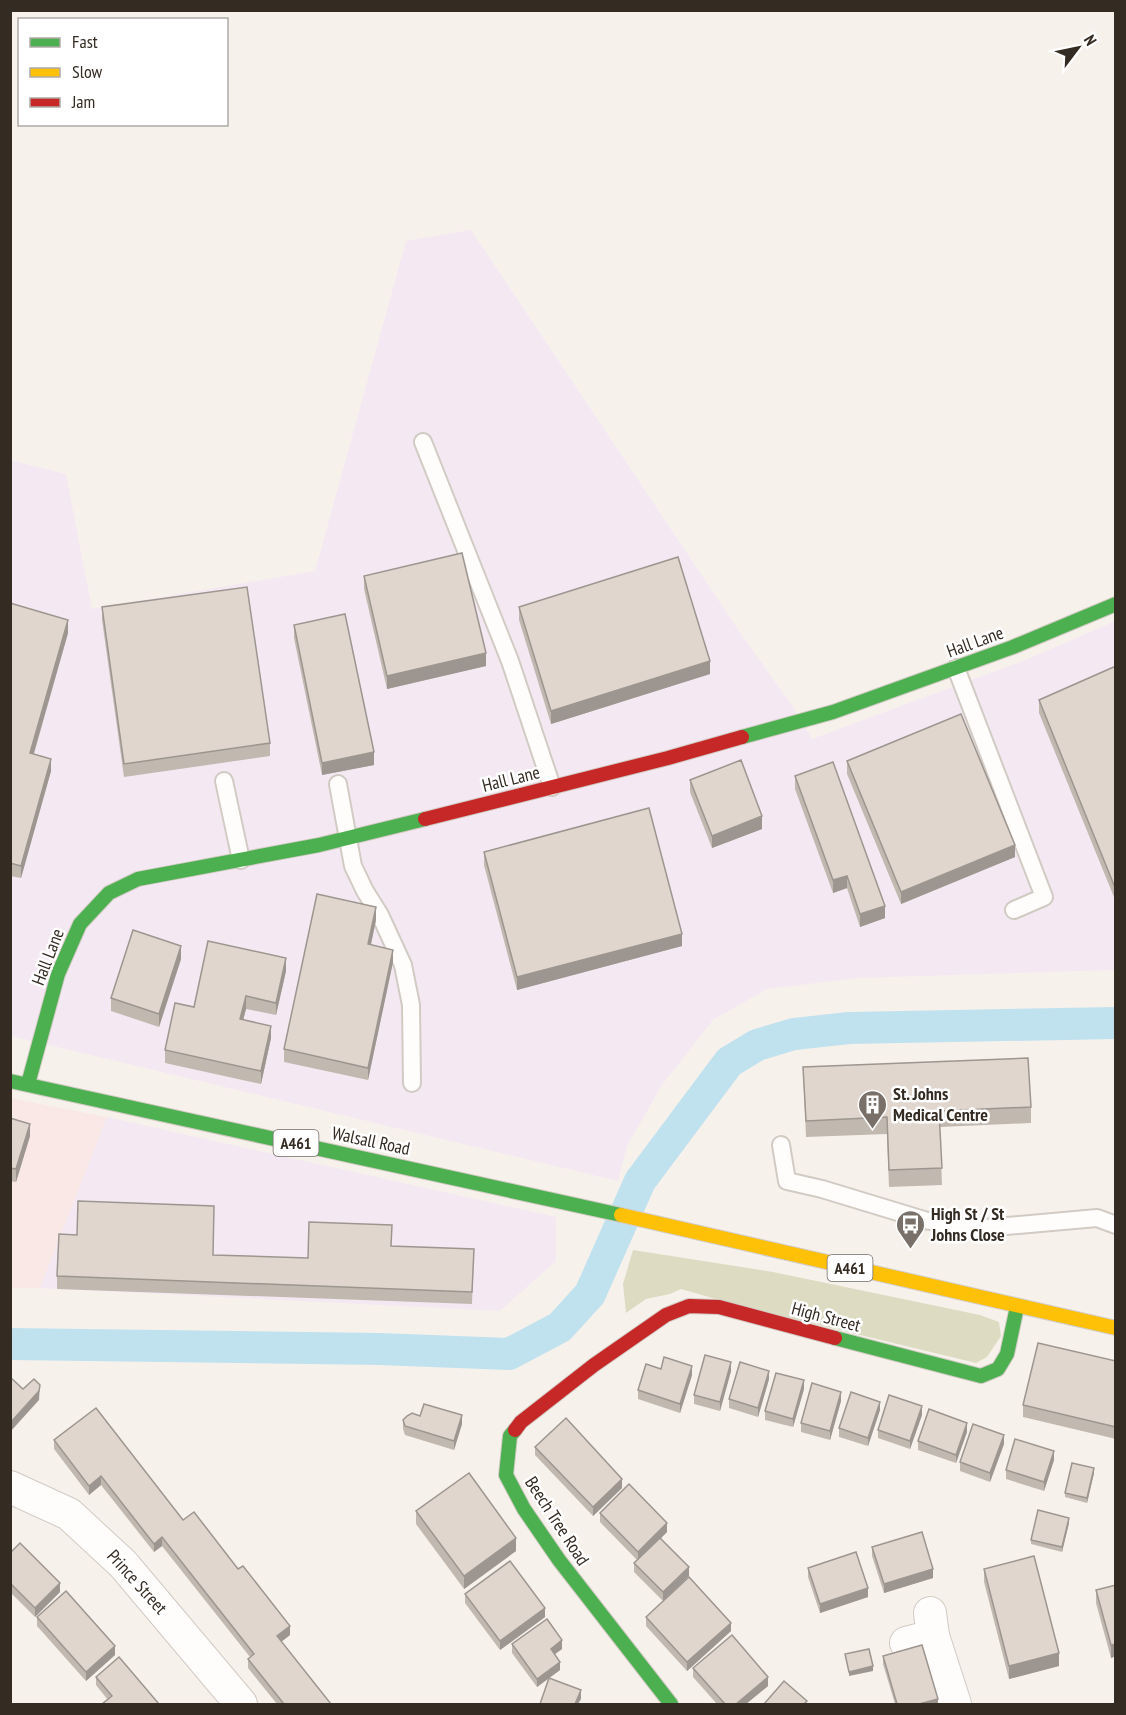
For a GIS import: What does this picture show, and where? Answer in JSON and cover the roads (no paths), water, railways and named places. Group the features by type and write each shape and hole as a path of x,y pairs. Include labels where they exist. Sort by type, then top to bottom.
{"main road":[{"name":"Hall Lane","path":"28,1084 58,974 80,924 108,893 138,879 348,838 668,758 833,712 1013,647 1116,604"},
{"name":"Walsall Road","path":"10,1081 582,1207 1017,1307"},
{"name":"High Street","path":"594,1365 666,1315 689,1305 719,1307 981,1376 998,1369 1007,1354 1017,1307"},
{"name":"A461","path":"1017,1307 1116,1328"},
{"name":"Beech Tree Road","path":"594,1365 521,1422 510,1436 506,1475 524,1509 661,1700"}],"street":[{"name":"Prince Street","path":"10,1487 69,1514 123,1564 241,1704"},
{"path":"923,1630 955,1704"}],"lane":[{"path":"423,442 510,661 552,787"},
{"path":"956,668 1044,897 1014,910"},
{"path":"224,781 241,860"},
{"path":"338,784 353,866 380,915 403,965 411,1005 412,1083"},
{"path":"782,1145 787,1181 822,1189 924,1220 973,1229 1096,1218 1116,1225"}],"waterway":[{"path":"10,1344 379,1349 509,1354 560,1327 590,1294 640,1181 729,1062 757,1045 794,1034 849,1028 1116,1023"}],"place":[{"name":"St. Johns Medical Centre","path":"872,1130"},
{"name":"High St / St Johns Close","path":"910,1250"}]}
